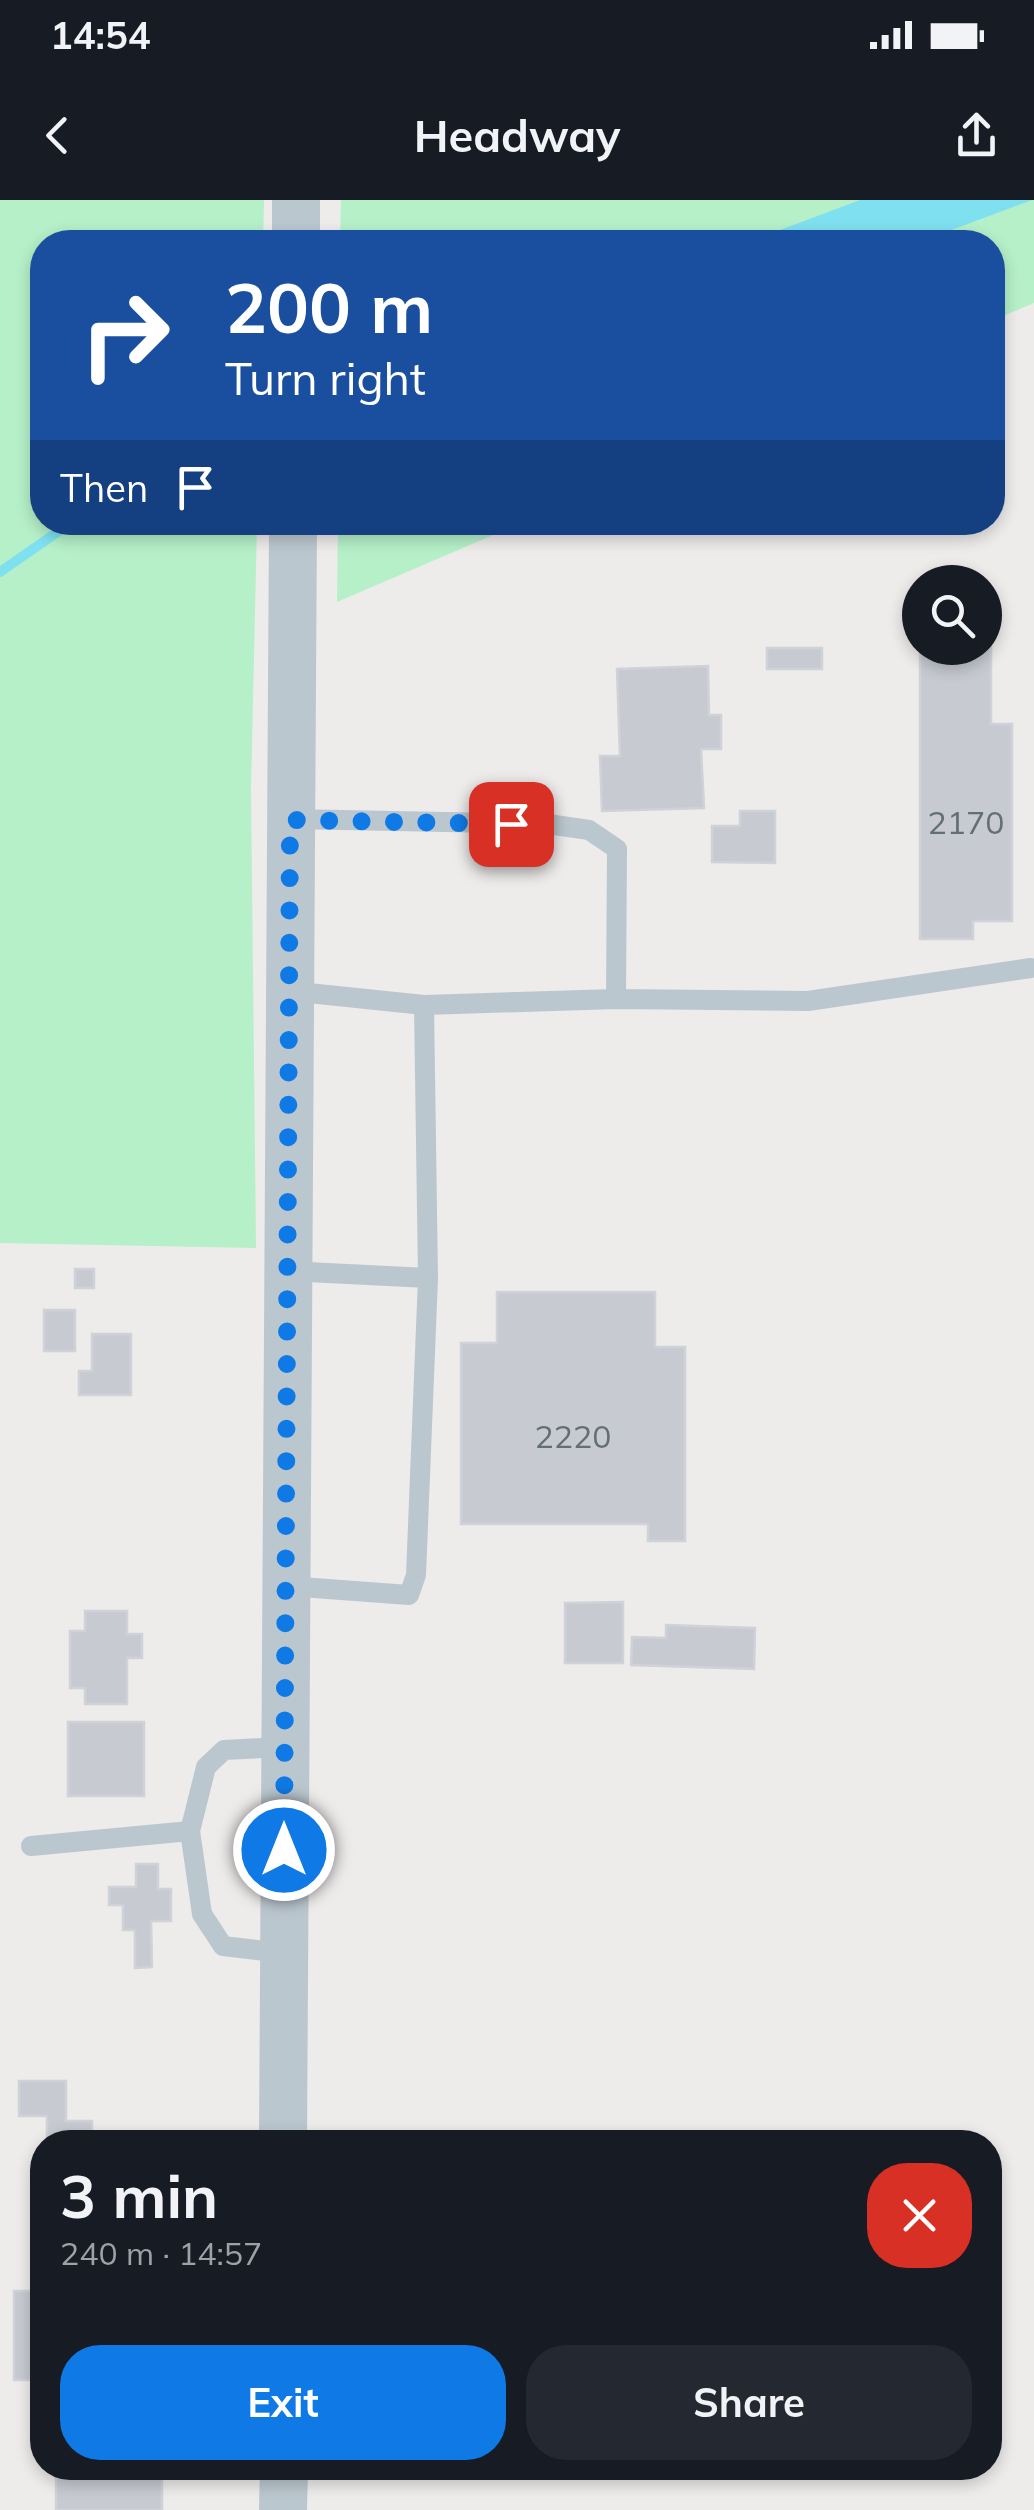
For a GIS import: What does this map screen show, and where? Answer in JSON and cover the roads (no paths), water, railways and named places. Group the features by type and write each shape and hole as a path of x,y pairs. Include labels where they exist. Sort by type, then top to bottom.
{"street":[{"path":"296,200 296,230"},
{"path":"284,2130 293,535"},
{"path":"283,2510 284,2480"}],"lane":[{"path":"290,820 548,824 589,830 617,848 616,999"},
{"path":"289,991 424,1005 616,999 808,1000 1032,968"},
{"path":"285,1586 409,1595 416,1574 428,1278 424,1005"},
{"path":"288,1270 428,1278"},
{"path":"284,1747 224,1750 206,1767 190,1831 202,1914 222,1946 284,1953"},
{"path":"31,1846 190,1831"}],"water":[{"path":"860,200 1032,200 951,230 780,230"}],"waterway":[{"path":"0,572 53,535"}]}
